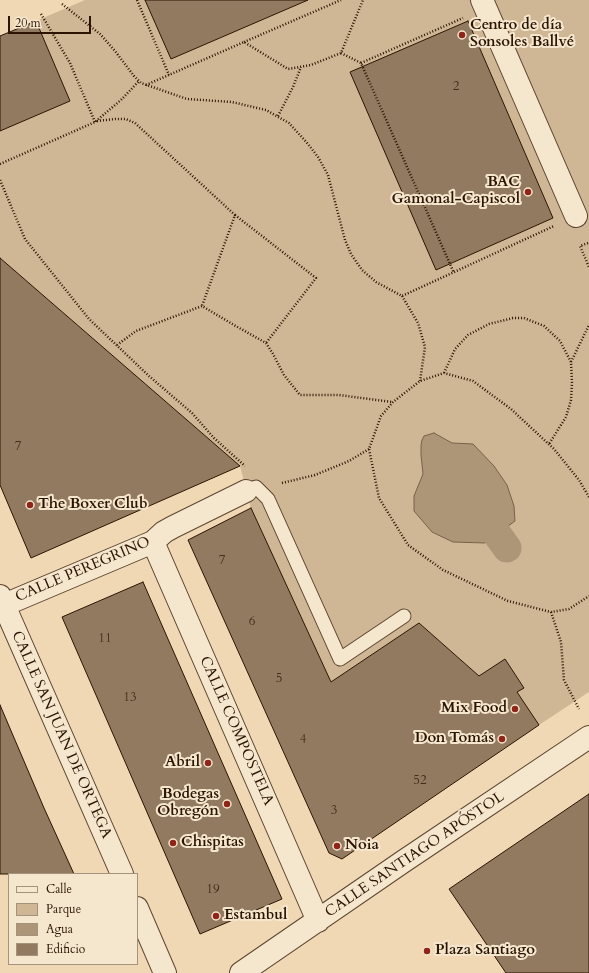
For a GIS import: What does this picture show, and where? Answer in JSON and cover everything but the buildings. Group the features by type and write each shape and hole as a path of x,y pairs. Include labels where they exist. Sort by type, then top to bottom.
{"street":[{"path":"483,4 576,216"},
{"name":"CALLE PEREGRINO","path":"2,600 153,542 173,527 251,489"},
{"name":"CALLE COMPOSTELA","path":"153,542 318,921"},
{"name":"CALLE SAN JUAN DE ORTEGA","path":"2,600 122,873"},
{"name":"CALLE SANTIAGO APÓSTOL","path":"241,973 404,861 589,737"},
{"path":"138,910 166,973"}],"lane":[{"path":"251,489 268,499 340,659 404,616"}],"path":[{"path":"137,0 169,74"},
{"path":"146,85 341,0"},
{"path":"244,42 288,69 312,65 341,53 363,0"},
{"path":"62,4 100,34 134,76 146,85 186,99 232,102 266,110 289,123 318,157 328,175 345,240 362,270 376,282 402,296 418,323 425,347 420,382"},
{"path":"361,63 483,4"},
{"path":"40,14 70,63 96,122"},
{"path":"341,53 361,63 454,273"},
{"path":"278,116 302,67"},
{"path":"96,122 121,100 139,81"},
{"path":"0,164 96,122 126,119 135,123 235,215 316,278 266,343"},
{"path":"0,180 25,239 88,319 149,376 192,413 214,438 247,468 252,477 251,489 315,475 349,461 369,449"},
{"path":"117,346 136,331 202,306 235,215"},
{"path":"402,296 576,216"},
{"path":"588,243 580,246 589,267"},
{"path":"202,306 266,343 274,354 284,375 300,394 339,396 393,402"},
{"path":"444,373 455,349 468,335 489,324 512,318 524,318 544,326 560,341 571,362 572,383 566,417 549,444"},
{"path":"571,362 589,325"},
{"path":"589,496 579,480 554,449 511,409 473,381 444,373 420,382 393,402 381,416 369,449 379,498 408,545 443,570 508,600 551,612 570,608 589,596"},
{"path":"551,612 560,642 564,680 579,709"}],"green space":[{"path":"85,0 145,0 171,59 308,0 589,0 589,692 539,725 517,692 524,687 505,659 479,676 419,623 331,682 251,508 240,466 0,258 0,131 70,101 36,21","holes":["468,21 553,218 436,270 402,50"]}],"water":[{"path":"434,433 452,443 473,444 494,466 507,485 514,506 515,521 485,543 453,542 432,532 414,511 414,496 423,474 421,455 422,440 424,436"}],"waterway":[{"path":"497,534 507,548"}],"place":[{"name":"Centro de día Sonsoles Ballvé","path":"462,35"},
{"name":"BAC Gamonal-Capiscol","path":"528,192"},
{"name":"The Boxer Club","path":"30,505"},
{"name":"Mix Food","path":"515,709"},
{"name":"Don Tomás","path":"502,739"},
{"name":"Abril","path":"208,763"},
{"name":"Bodegas Obregón","path":"227,804"},
{"name":"Chispitas","path":"173,843"},
{"name":"Noia","path":"337,846"},
{"name":"Estambul","path":"216,916"},
{"name":"Plaza Santiago","path":"427,951"}]}
